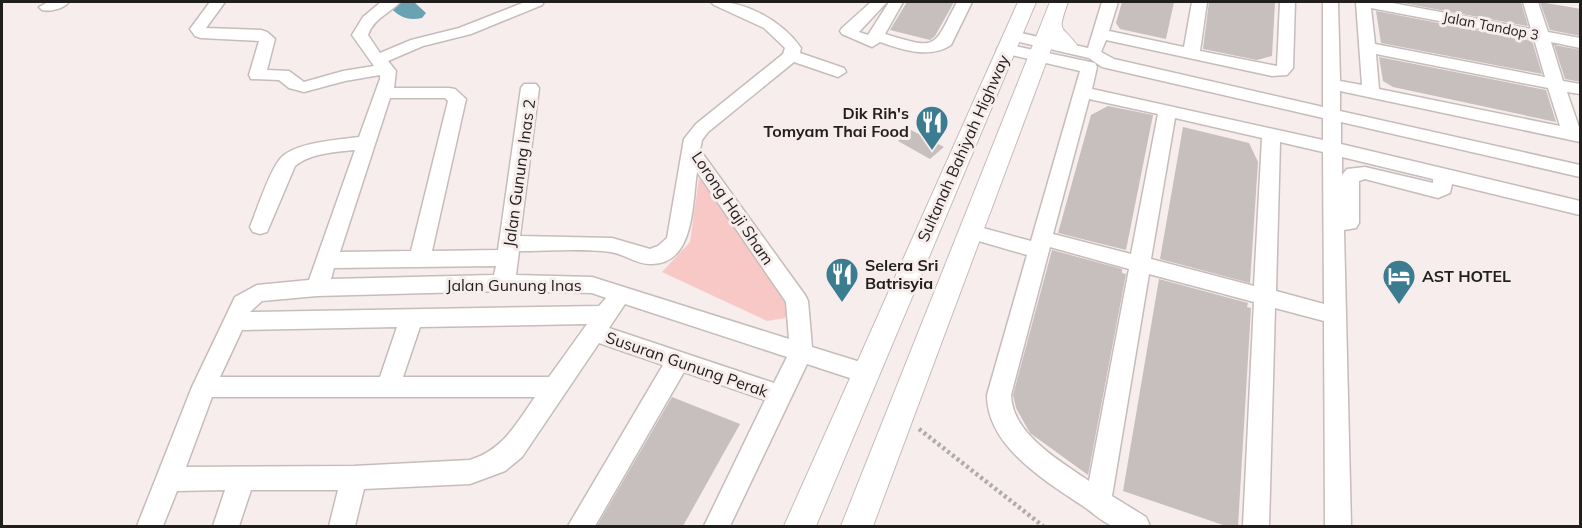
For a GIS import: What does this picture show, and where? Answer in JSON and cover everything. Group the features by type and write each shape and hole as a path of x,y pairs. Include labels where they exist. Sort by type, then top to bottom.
{"main road":[{"name":"Sultanah Bahiyah Highway","path":"800,526 1027,2"},
{"name":"Sultanah Bahiyah Highway","path":"857,526 1059,2"},
{"path":"1053,34 1066,55 1047,65 1042,49 1053,34"}],"street":[{"path":"217,2 198,29 201,33 261,35 267,39 257,75 284,75 295,84 304,87 381,65 417,43 465,31 537,2"},
{"path":"492,19 510,2"},
{"path":"719,2 769,24 782,33 793,48 791,55 838,72"},
{"path":"879,2 848,31 853,36 871,44 929,49 945,42 964,2"},
{"path":"871,44 896,2"},
{"path":"1110,2 1100,34 1097,61 1082,92 999,395 1000,416 1010,432 1026,447 1098,503 1137,526"},
{"path":"1191,54 1200,2"},
{"path":"1100,34 1272,71 1284,70 1288,2"},
{"path":"1330,2 1338,526"},
{"path":"1364,2 1371,92"},
{"name":"Jalan Tandop 3","path":"1364,2 1581,43"},
{"path":"1531,2 1556,84 1576,135"},
{"path":"317,288 388,79 388,71 381,65 360,35 362,28 388,3"},
{"path":"1009,43 1042,49"},
{"path":"1367,47 1581,89"},
{"name":"Lorong Haji Sham","path":"791,55 702,128 693,139 691,150 797,301 801,351"},
{"path":"1066,55 1581,171"},
{"path":"1330,84 1576,135"},
{"name":"Jalan Gunung Inas 2","path":"504,283 530,88"},
{"path":"1082,92 1331,148 1581,208"},
{"path":"384,93 449,93 457,99 420,259"},
{"path":"1098,503 1167,111"},
{"path":"1256,526 1270,135"},
{"path":"260,227 287,162 292,157 368,142"},
{"path":"328,260 420,259 508,250 613,245 641,256 656,256 674,246 677,239 691,150"},
{"path":"1335,223 1349,223 1349,180 1354,174 1365,173 1438,191 1443,188 1442,175"},
{"path":"972,232 1140,263 1334,315"},
{"name":"Jalan Gunung Inas","path":"235,321 243,303 258,293 317,288 504,283 592,285 865,372"},
{"path":"168,479 354,478 470,472 496,463 513,449 620,294"},
{"path":"388,388 412,317"},
{"name":"Susuran Gunung Perak","path":"235,321 412,317 600,324 678,361 779,396"},
{"path":"150,526 204,387 235,321"},
{"path":"717,526 801,351"},
{"path":"581,526 678,361"},
{"path":"204,387 556,387"},
{"path":"226,526 242,478"},
{"path":"342,526 354,478"}],"path":[{"path":"901,414 1043,526"}],"shaded area":[{"path":"699,178 790,302 785,318 767,321 662,272 690,242"}],"building":[{"path":"907,2 954,2 935,36 930,40 890,30"},
{"path":"1122,2 1174,2 1166,39 1120,29 1116,23"},
{"path":"1209,2 1275,2 1272,56 1257,60 1203,49"},
{"path":"1397,2 1521,2 1528,26"},
{"path":"1540,2 1581,9 1581,36 1550,30"},
{"path":"1376,11 1532,41 1542,74 1381,43"},
{"path":"1554,45 1581,50 1581,82 1565,79"},
{"path":"1379,57 1546,90 1556,122 1393,87 1383,81"},
{"path":"1108,106 1153,115 1126,250 1058,233 1091,115"},
{"path":"1183,127 1249,143 1258,162 1250,283 1160,259"},
{"path":"911,130 944,147 930,159 898,141"},
{"path":"1052,250 1122,269 1122,273 1126,274 1088,475 1030,433 1016,408 1013,395"},
{"path":"1159,279 1248,303 1247,307 1251,308 1238,526 1226,526 1123,491"},
{"path":"672,397 740,424 683,526 597,526"}],"waterway":[{"path":"399,2 413,13"}],"place":[{"name":"Dik Rih's Tomyam Thai Food","path":"932,151"},
{"name":"Selera Sri Batrisyia","path":"842,303"},
{"name":"AST HOTEL","path":"1399,305"}]}
